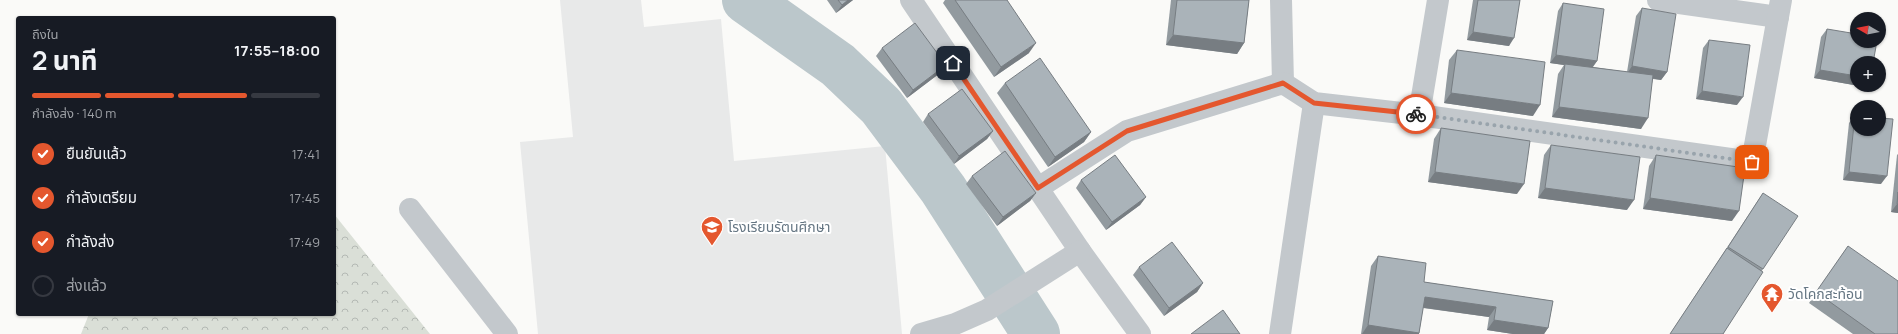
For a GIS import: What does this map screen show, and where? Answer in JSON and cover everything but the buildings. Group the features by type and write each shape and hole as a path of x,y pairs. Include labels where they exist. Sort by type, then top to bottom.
{"street":[{"path":"911,0 1080,251 1140,334"},
{"path":"1281,0 1283,83"},
{"path":"1419,114 1438,0"},
{"path":"1038,188 1127,131 1283,83 1314,103 1419,114 1752,162 1780,8 1658,0"},
{"path":"1280,334 1314,103"},
{"path":"410,209 507,334"},
{"path":"921,334 955,324 987,310 1080,251"}],"shaded area":[{"name":"โรงเรียนรัตนศึกษา","path":"560,0 641,0 644,27 721,19 734,161 885,146 902,334 538,334 520,142 573,137"}],"green space":[{"path":"336,216 430,334 81,334 88,316 336,316"}],"waterway":[{"path":"746,0 838,65 881,106 943,189 1036,334"}],"way so far":[{"path":"1416,114 1752,162"}],"place":[{"name":"โรงเรียนรัตนศึกษา","path":"712,246"},
{"name":"วัดโคกสะท้อน","path":"1772,314"}],"route":[{"path":"953,63 1038,188 1127,131 1283,83 1314,103 1416,114"}]}
